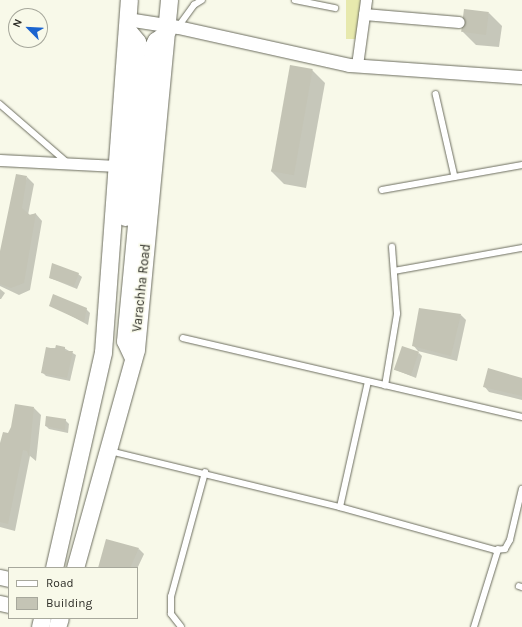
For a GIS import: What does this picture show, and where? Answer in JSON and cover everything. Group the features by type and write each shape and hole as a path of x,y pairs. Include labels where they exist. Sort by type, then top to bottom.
{"main road":[{"path":"54,567 104,352 129,0"},
{"name":"Varachha Road","path":"75,567 109,451 133,360 171,28 169,0"},
{"path":"104,352 116,337 138,41 127,23"}],"street":[{"path":"358,66 366,0"},
{"path":"364,14 459,22"},
{"path":"127,23 171,28 358,66 522,78"},
{"path":"0,160 117,166"}],"lane":[{"path":"171,28 194,5 202,0"},
{"path":"296,0 335,8"},
{"path":"436,94 455,176"},
{"path":"0,104 69,163"},
{"path":"382,190 522,165"},
{"path":"385,386 397,314 392,247"},
{"path":"394,271 522,248"},
{"path":"183,338 522,417"},
{"path":"340,507 368,382"},
{"path":"109,451 205,473 340,507 498,550 505,549 510,540 522,489"},
{"path":"181,627 171,614 170,596 205,473"},
{"path":"474,627 498,550"}],"green space":[{"path":"346,0 360,0 360,39 346,39"}],"building":[{"path":"464,9 489,12 486,35 461,32"},
{"path":"290,65 313,69 294,175 271,171"},
{"path":"16,174 27,176 22,208 30,215 36,213 24,283 11,288 0,284 0,251"},
{"path":"52,263 79,273 74,286 49,278"},
{"path":"53,294 87,308 84,322 49,306"},
{"path":"419,308 461,314 451,356 412,346"},
{"path":"56,345 65,347 65,351 73,351 67,378 41,373 46,347 55,349"},
{"path":"402,346 419,352 411,375 394,370"},
{"path":"488,368 522,378 522,396 483,387"},
{"path":"15,404 34,407 29,457 27,451 23,450 8,524 0,522 0,443 3,432 8,433 11,427"},
{"path":"46,416 66,419 65,430 45,426"},
{"path":"106,539 139,548 130,567 98,567"}]}
